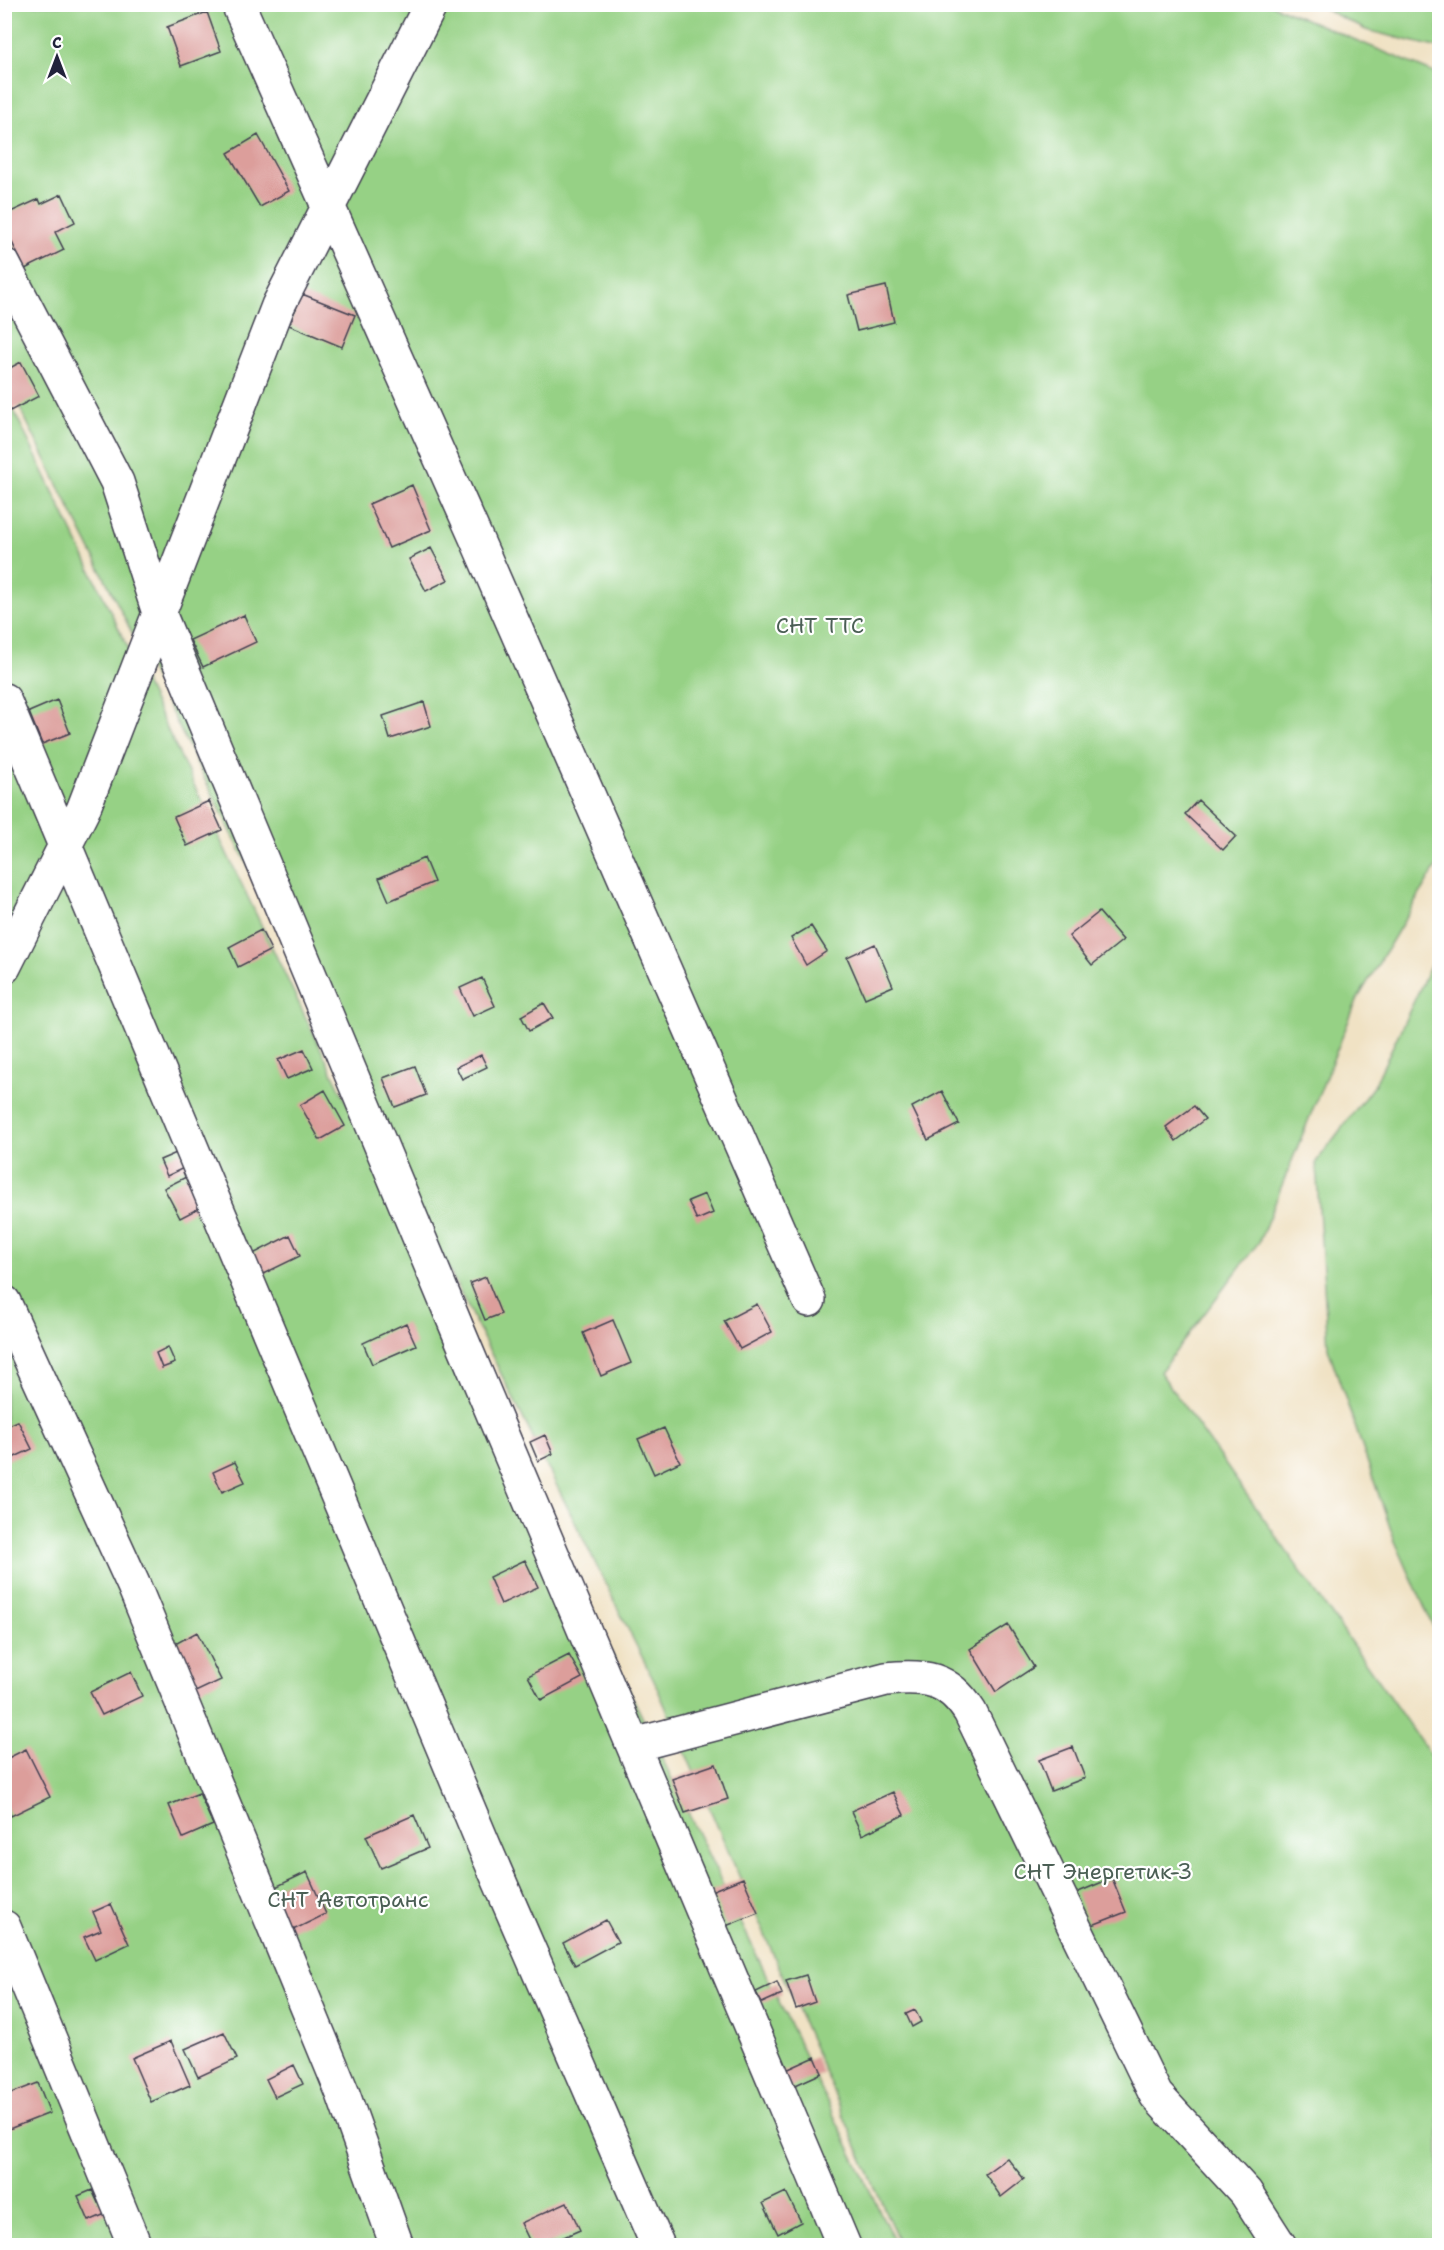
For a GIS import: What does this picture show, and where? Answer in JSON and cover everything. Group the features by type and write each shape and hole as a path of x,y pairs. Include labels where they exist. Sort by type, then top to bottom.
{"lane":[{"path":"238,4 480,549 808,1300"},
{"path":"4,967 83,810 278,306 431,4"},
{"path":"4,265 117,483 159,613 844,2246"},
{"path":"4,700 481,1837 658,2246"},
{"path":"4,1302 134,1586 343,2094 397,2246"},
{"path":"634,1745 886,1679 913,1676 932,1679 947,1686 962,1698 970,1712 1156,2095 1246,2193 1280,2246"},
{"path":"4,1927 135,2246"}],"green space":[{"name":"СНТ ТТС","path":"1270,4 1439,75 1439,862 1358,998 1259,1242 1160,1372 1439,1767 1439,2245 900,2245 655,1683 5,378 4,5"},
{"path":"1317,5 1439,5 1439,48 1366,30"},
{"name":"СНТ Автотранс","path":"5,392 896,2245 5,2245"},
{"path":"1439,948 1439,1640 1394,1539 1328,1348 1316,1162 1375,1084"}],"building":[{"path":"207,12 221,51 181,66 167,27"},
{"path":"258,135 289,191 260,207 228,153"},
{"path":"62,194 75,222 55,232 64,250 25,269 4,226 4,215 39,199 41,204"},
{"path":"886,286 894,322 857,331 848,295"},
{"path":"302,294 355,315 342,347 289,325"},
{"path":"21,362 39,396 10,411 4,401 4,371"},
{"path":"412,485 431,530 389,548 369,504"},
{"path":"431,548 448,580 426,591 409,559"},
{"path":"244,615 256,642 203,667 190,640"},
{"path":"57,700 70,733 42,744 29,712"},
{"path":"424,702 431,726 390,739 383,716"},
{"path":"1198,800 1236,836 1223,850 1185,814"},
{"path":"209,801 222,830 187,846 174,817"},
{"path":"424,858 434,882 389,901 379,878"},
{"path":"1099,912 1123,940 1092,965 1069,936"},
{"path":"811,926 827,951 806,965 791,938"},
{"path":"261,930 271,950 238,967 229,947"},
{"path":"875,944 893,986 865,998 847,957"},
{"path":"482,978 495,1006 473,1016 460,988"},
{"path":"544,1003 553,1018 529,1031 521,1016"},
{"path":"304,1049 313,1068 287,1079 278,1060"},
{"path":"481,1055 487,1067 462,1079 456,1067"},
{"path":"415,1066 426,1095 395,1107 383,1078"},
{"path":"325,1090 345,1126 320,1140 300,1105"},
{"path":"942,1091 959,1124 928,1140 912,1107"},
{"path":"1194,1106 1205,1119 1176,1141 1166,1127"},
{"path":"181,1151 188,1166 167,1176 160,1160"},
{"path":"192,1174 207,1204 180,1218 164,1188"},
{"path":"705,1194 713,1213 697,1220 688,1201"},
{"path":"290,1235 300,1256 263,1274 253,1254"},
{"path":"486,1277 501,1314 485,1320 470,1283"},
{"path":"757,1304 772,1332 740,1349 724,1321"},
{"path":"613,1320 631,1363 601,1376 583,1333"},
{"path":"406,1323 416,1345 372,1364 363,1343"},
{"path":"168,1347 175,1363 162,1368 156,1353"},
{"path":"18,1421 32,1449 4,1462 4,1427"},
{"path":"664,1428 680,1462 654,1474 638,1439"},
{"path":"545,1435 553,1454 538,1461 530,1442"},
{"path":"235,1462 245,1482 222,1492 213,1472"},
{"path":"525,1560 538,1587 501,1604 489,1577"},
{"path":"1008,1625 1034,1667 996,1692 970,1649"},
{"path":"197,1632 221,1680 189,1695 166,1649"},
{"path":"569,1655 582,1678 541,1700 528,1676"},
{"path":"131,1672 142,1696 102,1715 90,1692"},
{"path":"1073,1747 1085,1778 1051,1791 1039,1760"},
{"path":"26,1749 50,1797 11,1816 4,1802 4,1760"},
{"path":"716,1764 728,1799 685,1813 672,1779"},
{"path":"893,1792 904,1815 862,1835 851,1811"},
{"path":"199,1793 213,1825 183,1838 169,1805"},
{"path":"414,1815 428,1848 381,1868 366,1836"},
{"path":"307,1872 326,1914 289,1932 269,1890"},
{"path":"743,1878 758,1913 726,1926 711,1891"},
{"path":"1112,1878 1126,1912 1090,1926 1076,1893"},
{"path":"111,1904 129,1944 95,1960 84,1937 101,1930 93,1912"},
{"path":"606,1920 618,1942 575,1965 563,1943"},
{"path":"806,1975 815,2002 796,2009 786,1981"},
{"path":"777,1982 782,1994 762,2003 756,1992"},
{"path":"915,2010 921,2022 912,2027 906,2014"},
{"path":"224,2032 237,2059 198,2077 185,2049"},
{"path":"171,2041 190,2085 151,2102 132,2058"},
{"path":"815,2057 822,2073 789,2088 782,2072"},
{"path":"294,2065 303,2084 275,2097 266,2079"},
{"path":"38,2083 50,2113 9,2129 4,2116 4,2096"},
{"path":"1007,2158 1024,2179 1001,2197 985,2174"},
{"path":"92,2190 98,2203 112,2197 117,2209 89,2221 78,2196"},
{"path":"786,2192 801,2222 778,2234 763,2203"},
{"path":"567,2202 580,2230 543,2246 532,2246 521,2223"}],"park label":[{"name":"СНТ Энергетик-3","path":"1103,1871"}]}
